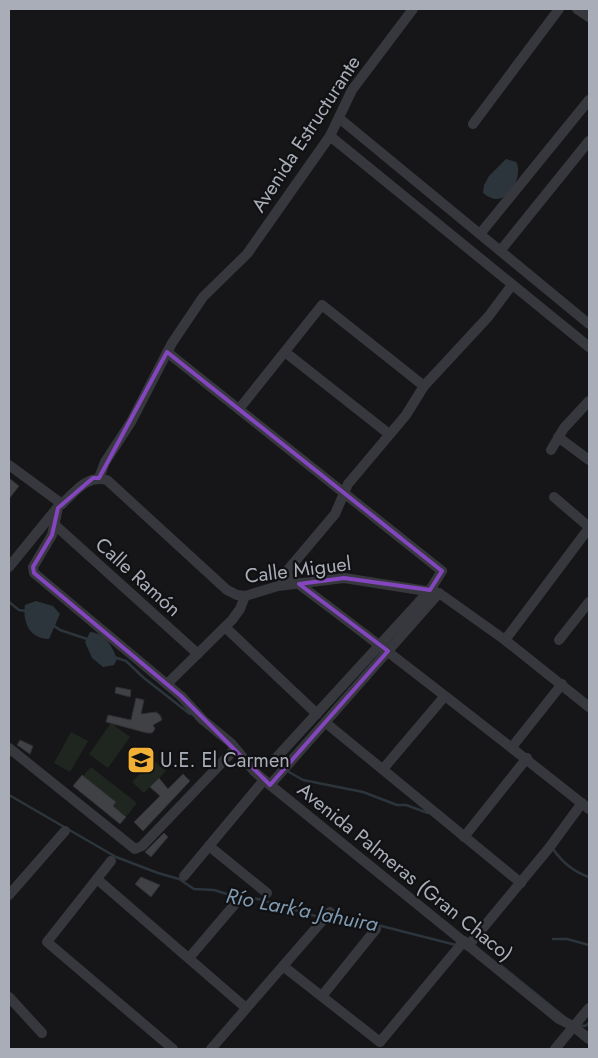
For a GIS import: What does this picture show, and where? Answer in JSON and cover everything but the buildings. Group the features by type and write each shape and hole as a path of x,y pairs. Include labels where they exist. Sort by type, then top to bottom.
{"street":[{"name":"Avenida Estructurante","path":"99,478 105,462 130,422 167,352 204,297 248,254 330,136 352,90 412,9"},
{"path":"473,124 559,9"},
{"path":"577,9 589,17"},
{"path":"480,234 589,100"},
{"path":"339,118 589,324"},
{"path":"330,136 589,347"},
{"path":"501,250 589,141"},
{"path":"278,586 284,573 335,514 343,492 406,415 424,386 488,317 512,285"},
{"path":"239,409 322,305 424,386"},
{"path":"167,352 442,571 434,591 384,648 326,723 267,782 184,876"},
{"path":"285,352 389,434"},
{"path":"551,450 558,437 589,401"},
{"path":"558,437 589,460"},
{"path":"9,465 60,506"},
{"path":"9,567 60,506 84,483 93,478 99,478"},
{"name":"Calle Miguel","path":"99,478 107,480 227,590 237,595 245,596 278,586 344,578 434,591 505,640 589,707"},
{"path":"505,640 589,527 554,497"},
{"name":"Avenida Palmeras (Gran Chaco)","path":"60,506 52,535 33,567 34,573 167,684 235,748 267,782 558,1019 574,1026 589,1039"},
{"name":"Calle Ramón","path":"55,525 198,654"},
{"path":"283,966 322,996 378,1046 586,806 527,758 444,697 384,648 284,573"},
{"path":"167,684 225,627 240,609 245,596"},
{"path":"559,640 589,602"},
{"path":"225,627 317,714"},
{"path":"277,757 317,714 384,648"},
{"path":"512,747 562,684"},
{"path":"383,769 444,697"},
{"path":"326,723 520,883"},
{"path":"9,748 135,849 142,846 235,748"},
{"path":"464,837 527,758"},
{"path":"9,895 65,831"},
{"path":"209,846 267,893"},
{"path":"112,861 47,942 173,1049"},
{"path":"97,879 246,1008"},
{"path":"189,958 234,904"},
{"path":"216,1048 246,1008 330,912"},
{"path":"322,996 376,929"},
{"path":"9,996 42,1033"},
{"path":"555,1049 589,1008"}],"highlighted area":[{"path":"167,352 442,571 430,590 344,578 299,584 388,651 270,785 181,696 34,573 33,567 52,535 58,508 93,478 99,478"}],"shaded area":[{"path":"506,159 516,162 518,175 516,183 507,196 500,199 492,198 483,193 484,185 489,176"},
{"path":"36,601 53,606 60,614 49,639 32,633 26,623 25,605"},
{"path":"90,632 100,635 113,649 117,659 114,665 103,667 92,658 85,642"},
{"path":"111,723 130,737 108,768 89,754"},
{"path":"71,732 88,741 70,772 54,763"},
{"path":"153,760 166,771 144,793 132,782"},
{"path":"91,767 137,803 126,817 113,807 116,802 83,776"}],"waterway":[{"name":"Río Lark’a Jahuira","path":"9,602 19,610 26,611"},
{"name":"Río Lark’a Jahuira","path":"53,625 60,630 87,639"},
{"name":"Río Lark’a Jahuira","path":"114,657 126,661 144,678 190,714"},
{"name":"Río Lark’a Jahuira","path":"254,764 279,767"},
{"name":"Río Lark’a Jahuira","path":"289,772 303,780 363,792 397,805 406,805 428,813"},
{"name":"Río Lark’a Jahuira","path":"9,795 116,857 179,879 194,889 214,890 240,898 258,899 322,918"},
{"name":"Río Lark’a Jahuira","path":"553,849 569,866 589,877"},
{"name":"Río Lark’a Jahuira","path":"330,918 346,917 456,945"},
{"name":"Río Lark’a Jahuira","path":"553,939 567,939 589,945"},
{"name":"Río Lark’a Jahuira","path":"498,963 567,1019"},
{"name":"Río Lark’a Jahuira","path":"579,1025 585,1026 589,1023"}],"place":[{"name":"U.E. El Carmen","path":"141,760"}]}
